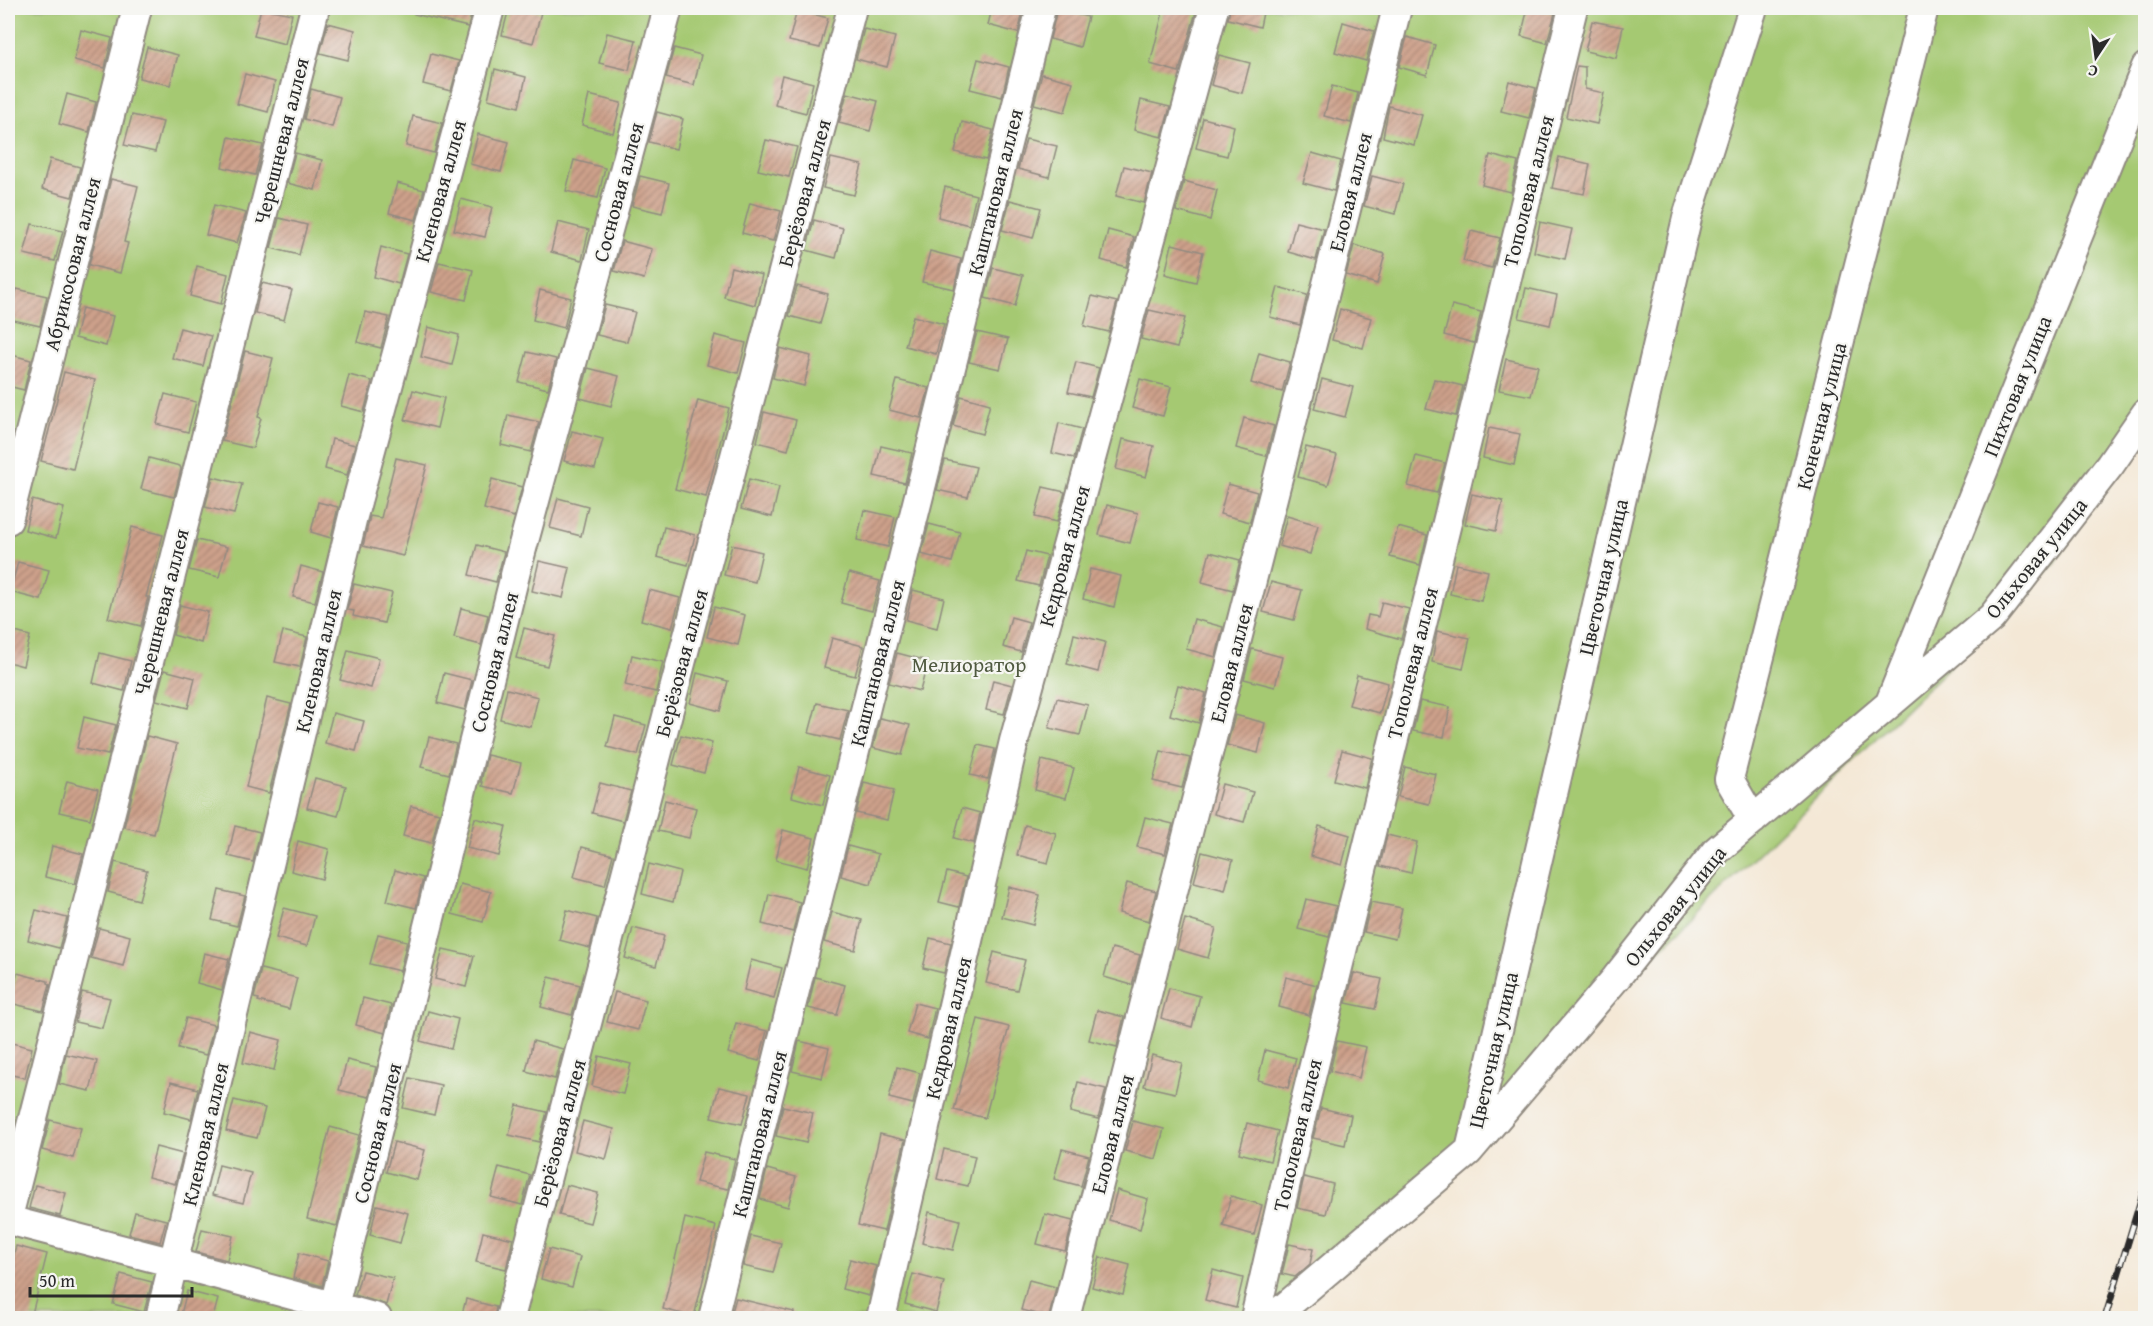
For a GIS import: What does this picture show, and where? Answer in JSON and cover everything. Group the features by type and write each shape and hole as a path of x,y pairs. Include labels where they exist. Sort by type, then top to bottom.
{"street":[{"name":"Абрикосовая аллея","path":"8,520 137,8"},
{"name":"Черешневая аллея","path":"8,1219 315,8"},
{"name":"Кленовая аллея","path":"160,1318 353,516 490,8"},
{"name":"Сосновая аллея","path":"332,1313 516,571 668,8"},
{"name":"Берёзовая аллея","path":"510,1318 852,8"},
{"name":"Каштановая аллея","path":"713,1318 1041,8"},
{"name":"Кедровая аллея","path":"881,1318 1014,741 1214,8"},
{"name":"Еловая аллея","path":"1065,1318 1397,8"},
{"name":"Тополевая аллея","path":"1255,1318 1294,1143 1573,8"},
{"name":"Цветочная улица","path":"1470,1151 1688,214 1753,8"},
{"name":"Конечная улица","path":"1753,820 1729,779 1924,8"},
{"name":"Пихтовая улица","path":"1889,704 2145,67"},
{"name":"Ольховая улица","path":"1272,1318 1470,1151 1616,978 1716,851 1992,617 2110,465 2145,412"},
{"path":"8,1219 174,1263 332,1313 377,1318"}],"green space":[{"name":"Мелиоратор","path":"8,8 2145,8 2145,415 2055,563 1322,1281 1276,1318 8,1318"}],"building":[{"path":"261,8 292,14 285,44 254,36"},
{"path":"415,8 473,8 468,27 414,14"},
{"path":"509,8 541,12 533,43 502,35"},
{"path":"992,8 1024,8 1018,33 988,25"},
{"path":"1164,8 1197,8 1179,72 1150,64"},
{"path":"1230,8 1264,8 1260,27 1228,19"},
{"path":"1528,8 1555,13 1547,43 1521,36"},
{"path":"1057,9 1088,17 1080,47 1050,39"},
{"path":"797,10 828,18 820,48 789,41"},
{"path":"1592,21 1623,27 1616,58 1585,51"},
{"path":"1343,22 1374,31 1366,61 1335,52"},
{"path":"328,23 355,30 348,60 320,53"},
{"path":"864,29 895,37 887,67 856,59"},
{"path":"81,30 112,38 105,68 74,60"},
{"path":"607,33 636,40 629,70 599,63"},
{"path":"1407,37 1435,45 1427,75 1399,67"},
{"path":"147,47 178,55 170,85 139,78"},
{"path":"674,48 701,55 694,85 666,78"},
{"path":"431,54 459,61 451,91 423,84"},
{"path":"1219,55 1250,63 1242,93 1211,85"},
{"path":"978,59 1009,67 1002,97 970,89"},
{"path":"1577,66 1585,67 1585,89 1604,93 1597,124 1566,117"},
{"path":"495,69 526,77 519,107 488,99"},
{"path":"245,74 275,82 268,112 237,104"},
{"path":"1042,74 1073,82 1065,112 1034,104"},
{"path":"782,75 813,83 806,113 775,105"},
{"path":"1509,81 1536,88 1529,118 1501,111"},
{"path":"1332,86 1358,93 1351,123 1324,116"},
{"path":"311,89 340,97 332,127 304,119"},
{"path":"847,93 878,101 870,131 839,123"},
{"path":"67,94 96,102 89,132 59,124"},
{"path":"589,95 621,103 613,133 582,125"},
{"path":"1141,100 1170,107 1162,137 1134,130"},
{"path":"1389,106 1422,115 1414,145 1383,137"},
{"path":"657,112 683,119 676,149 649,142"},
{"path":"132,115 163,122 155,152 124,145"},
{"path":"413,116 442,123 434,153 406,146"},
{"path":"1203,118 1234,126 1227,156 1196,148"},
{"path":"962,122 993,130 986,160 955,152"},
{"path":"478,134 509,142 501,172 470,164"},
{"path":"229,137 263,145 255,175 222,167"},
{"path":"1026,139 1057,146 1049,177 1018,169"},
{"path":"766,140 797,147 789,177 758,170"},
{"path":"295,153 322,160 315,190 287,183"},
{"path":"1312,153 1341,161 1334,191 1303,183"},
{"path":"1490,155 1518,162 1511,192 1482,185"},
{"path":"1559,157 1590,164 1584,194 1552,188"},
{"path":"831,158 862,165 854,195 823,188"},
{"path":"50,159 80,167 72,197 42,189"},
{"path":"574,160 605,168 598,198 566,191"},
{"path":"1124,166 1152,173 1144,203 1116,196"},
{"path":"640,176 669,183 662,213 632,206"},
{"path":"1372,176 1403,184 1395,214 1364,206"},
{"path":"111,179 138,186 124,242 128,243 120,273 89,265"},
{"path":"1184,181 1217,190 1210,220 1176,211"},
{"path":"397,183 424,190 416,220 389,213"},
{"path":"945,187 976,195 969,225 938,217"},
{"path":"461,199 492,207 485,237 454,230"},
{"path":"1010,200 1041,208 1033,238 1002,230"},
{"path":"750,203 781,211 773,241 742,233"},
{"path":"214,205 246,213 237,243 206,235"},
{"path":"279,218 307,225 299,255 271,248"},
{"path":"814,220 843,228 836,258 806,250"},
{"path":"558,222 589,230 582,260 551,252"},
{"path":"1296,222 1324,229 1316,260 1288,252"},
{"path":"1540,222 1572,229 1565,259 1534,252"},
{"path":"32,224 63,231 55,261 24,254"},
{"path":"1108,230 1134,237 1126,267 1101,260"},
{"path":"1471,231 1500,238 1492,268 1463,261"},
{"path":"622,241 652,249 644,279 614,271"},
{"path":"1172,244 1203,252 1196,282 1165,274"},
{"path":"1354,245 1385,254 1377,284 1346,275"},
{"path":"381,247 407,254 399,284 374,277"},
{"path":"930,251 961,259 954,289 922,282"},
{"path":"439,262 473,270 466,300 431,292"},
{"path":"197,266 228,274 221,304 190,296"},
{"path":"731,267 762,275 755,305 724,297"},
{"path":"993,268 1023,275 1015,306 985,298"},
{"path":"262,283 292,290 284,320 255,313"},
{"path":"797,286 828,294 820,324 789,316"},
{"path":"1278,287 1307,295 1300,325 1270,317"},
{"path":"1526,288 1557,295 1550,325 1519,318"},
{"path":"17,289 47,296 40,326 9,319"},
{"path":"540,290 571,298 564,328 533,320"},
{"path":"1092,296 1117,302 1109,332 1084,326"},
{"path":"605,305 635,312 627,342 597,335"},
{"path":"1452,305 1481,312 1474,343 1444,335"},
{"path":"82,308 113,316 106,346 75,338"},
{"path":"1340,309 1371,318 1363,348 1332,340"},
{"path":"1149,310 1185,318 1177,348 1141,339"},
{"path":"365,312 389,317 381,348 357,342"},
{"path":"913,316 944,324 936,354 905,346"},
{"path":"428,327 459,335 452,365 421,357"},
{"path":"180,328 211,336 203,366 172,358"},
{"path":"977,332 1008,339 1000,369 969,362"},
{"path":"715,335 746,343 738,373 707,365"},
{"path":"780,348 811,356 804,386 773,378"},
{"path":"245,351 273,358 258,417 261,418 253,448 222,441"},
{"path":"527,352 556,359 548,389 519,382"},
{"path":"1259,353 1290,362 1282,392 1251,383"},
{"path":"8,354 31,360 24,390 8,386"},
{"path":"1506,359 1538,366 1531,396 1499,390"},
{"path":"1076,362 1099,368 1091,397 1068,392"},
{"path":"588,368 619,376 611,406 580,398"},
{"path":"64,372 95,380 73,469 41,461"},
{"path":"349,375 372,381 364,412 341,406"},
{"path":"1140,379 1171,387 1163,416 1132,408"},
{"path":"1322,379 1353,387 1345,417 1314,409"},
{"path":"1434,379 1463,386 1456,416 1426,409"},
{"path":"897,380 929,388 921,418 889,410"},
{"path":"413,390 444,398 437,428 405,420"},
{"path":"165,394 196,402 188,432 157,424"},
{"path":"961,396 990,404 982,434 953,426"},
{"path":"698,400 729,408 706,497 675,489"},
{"path":"764,412 796,420 788,450 757,442"},
{"path":"508,415 539,422 531,452 501,445"},
{"path":"1244,418 1274,426 1266,456 1236,448"},
{"path":"1059,423 1082,429 1074,458 1052,453"},
{"path":"1489,428 1520,434 1514,465 1483,458"},
{"path":"572,431 603,439 595,469 564,461"},
{"path":"332,439 355,445 347,475 325,469"},
{"path":"1123,439 1154,446 1146,477 1116,469"},
{"path":"881,446 912,453 905,483 874,476"},
{"path":"1306,447 1337,455 1328,485 1298,477"},
{"path":"1416,456 1445,463 1437,493 1408,486"},
{"path":"149,458 180,466 174,497 141,489"},
{"path":"396,458 427,465 403,556 363,546 370,516 381,518"},
{"path":"945,460 976,467 968,497 937,490"},
{"path":"213,477 242,484 234,514 205,507"},
{"path":"492,479 522,487 514,517 484,509"},
{"path":"749,479 779,487 772,517 741,509"},
{"path":"1228,484 1257,492 1250,522 1220,514"},
{"path":"1043,487 1065,492 1057,522 1035,517"},
{"path":"1472,494 1503,501 1496,531 1465,524"},
{"path":"558,498 588,506 581,536 550,528"},
{"path":"32,500 64,508 56,538 25,530"},
{"path":"318,502 338,507 331,538 311,532"},
{"path":"1107,505 1138,513 1130,543 1099,535"},
{"path":"864,510 895,517 888,547 857,540"},
{"path":"1287,516 1318,525 1310,554 1279,546"},
{"path":"929,524 960,532 952,562 921,554"},
{"path":"132,527 163,535 146,597 148,597 141,626 108,618"},
{"path":"664,527 695,535 688,565 657,557"},
{"path":"1398,527 1427,535 1420,565 1390,557"},
{"path":"197,540 227,547 219,577 189,570"},
{"path":"477,545 504,552 496,582 469,575"},
{"path":"732,545 762,552 755,582 724,575"},
{"path":"1026,551 1047,556 1039,586 1018,581"},
{"path":"1210,552 1240,560 1233,590 1202,582"},
{"path":"539,561 570,568 563,598 532,591"},
{"path":"18,562 49,570 41,600 10,592"},
{"path":"1456,564 1488,571 1481,601 1450,594"},
{"path":"301,566 323,572 315,602 293,597"},
{"path":"1090,569 1121,576 1114,607 1083,599"},
{"path":"849,573 880,581 872,611 841,603"},
{"path":"1271,582 1302,590 1294,620 1263,612"},
{"path":"354,584 392,593 384,623 353,616 354,611 347,610"},
{"path":"649,590 680,598 672,628 641,620"},
{"path":"913,590 944,598 937,628 906,620"},
{"path":"1382,602 1409,609 1401,639 1365,629 1368,615 1378,617"},
{"path":"180,605 208,612 201,643 173,635"},
{"path":"714,607 745,615 738,645 707,637"},
{"path":"461,608 488,615 481,645 454,638"},
{"path":"1011,617 1029,622 1021,652 1003,647"},
{"path":"1194,619 1223,627 1216,657 1186,649"},
{"path":"524,628 555,636 547,666 516,658"},
{"path":"8,630 30,636 23,666 8,662"},
{"path":"283,631 307,637 300,667 275,662"},
{"path":"1437,631 1470,638 1463,669 1432,662"},
{"path":"1074,634 1105,642 1098,672 1067,664"},
{"path":"832,638 863,646 855,676 824,668"},
{"path":"1252,649 1282,657 1275,687 1244,679"},
{"path":"348,650 379,658 371,688 340,680"},
{"path":"100,653 131,661 124,691 93,683"},
{"path":"897,653 928,661 920,691 889,683"},
{"path":"632,655 663,662 656,692 625,685"},
{"path":"164,670 195,678 188,708 156,700"},
{"path":"444,673 472,680 465,710 437,703"},
{"path":"697,673 728,681 720,711 690,703"},
{"path":"1357,675 1388,683 1380,713 1349,705"},
{"path":"993,680 1012,685 1004,714 986,710"},
{"path":"1178,685 1206,693 1199,723 1170,715"},
{"path":"507,689 538,697 531,727 500,719"},
{"path":"267,698 291,704 269,793 246,787"},
{"path":"1057,698 1088,705 1080,735 1049,728"},
{"path":"1420,701 1450,707 1444,737 1413,731"},
{"path":"817,703 848,710 840,740 809,733"},
{"path":"333,713 364,721 356,751 325,743"},
{"path":"1235,715 1265,723 1258,753 1227,745"},
{"path":"84,717 116,725 108,755 77,748"},
{"path":"615,717 646,725 638,755 607,747"},
{"path":"880,718 910,725 902,755 873,748"},
{"path":"681,735 712,743 704,773 673,765"},
{"path":"147,736 177,744 154,834 124,827"},
{"path":"429,737 456,744 449,774 421,767"},
{"path":"978,745 995,749 988,779 970,775"},
{"path":"1342,750 1372,758 1365,788 1334,780"},
{"path":"1161,751 1190,758 1182,788 1153,781"},
{"path":"487,755 521,763 513,793 482,786"},
{"path":"1042,760 1074,768 1066,798 1035,790"},
{"path":"799,767 830,775 823,805 792,797"},
{"path":"1405,767 1436,774 1429,804 1398,797"},
{"path":"315,778 346,786 338,816 307,808"},
{"path":"67,781 98,789 90,819 59,812"},
{"path":"600,783 631,791 623,821 592,813"},
{"path":"864,783 894,790 887,820 856,813"},
{"path":"1222,784 1253,792 1244,822 1214,814"},
{"path":"665,800 696,808 689,838 658,831"},
{"path":"411,806 439,813 432,843 403,836"},
{"path":"962,808 980,813 974,843 954,838"},
{"path":"1145,817 1173,824 1165,854 1137,847"},
{"path":"475,818 506,826 499,856 467,848"},
{"path":"1025,825 1056,833 1048,863 1017,855"},
{"path":"235,826 260,832 253,862 228,856"},
{"path":"1319,826 1350,835 1342,865 1311,856"},
{"path":"783,830 814,838 807,868 776,860"},
{"path":"1387,835 1417,842 1411,873 1380,866"},
{"path":"298,841 329,849 322,879 291,871"},
{"path":"52,846 83,854 75,884 45,877"},
{"path":"848,846 878,854 871,884 841,876"},
{"path":"582,847 613,855 605,885 574,877"},
{"path":"1202,852 1233,860 1225,890 1194,882"},
{"path":"115,862 147,870 139,900 108,892"},
{"path":"649,864 680,872 673,902 642,894"},
{"path":"395,870 423,878 416,908 387,901"},
{"path":"947,872 966,877 959,907 939,902"},
{"path":"1127,883 1156,891 1149,921 1119,913"},
{"path":"460,884 491,892 483,922 452,914"},
{"path":"1009,887 1040,895 1033,925 1002,917"},
{"path":"219,890 245,896 237,926 212,920"},
{"path":"769,894 800,902 793,932 762,924"},
{"path":"1306,899 1336,906 1329,937 1298,929"},
{"path":"1371,902 1402,908 1395,939 1364,932"},
{"path":"284,908 315,916 307,946 276,938"},
{"path":"36,910 67,918 59,948 28,940"},
{"path":"567,910 597,918 590,948 559,940"},
{"path":"832,912 862,920 855,950 824,942"},
{"path":"1185,919 1216,928 1208,958 1177,949"},
{"path":"99,928 130,936 123,966 91,958"},
{"path":"633,928 664,936 656,966 625,958"},
{"path":"378,934 407,941 400,971 370,964"},
{"path":"930,938 951,943 944,973 923,968"},
{"path":"1112,948 1140,955 1132,985 1104,977"},
{"path":"443,949 474,956 466,987 435,979"},
{"path":"994,952 1025,960 1017,990 986,983"},
{"path":"204,953 229,959 222,990 197,983"},
{"path":"751,960 782,968 774,998 744,990"},
{"path":"261,969 297,978 289,1009 254,998"},
{"path":"17,973 48,981 50,984 43,1011 10,1003"},
{"path":"1354,973 1382,979 1375,1009 1346,1003"},
{"path":"549,977 580,985 572,1015 541,1007"},
{"path":"815,977 845,985 837,1015 808,1008"},
{"path":"1286,977 1317,985 1309,1015 1279,1007"},
{"path":"1169,988 1200,996 1192,1027 1161,1018"},
{"path":"82,992 110,998 102,1028 75,1022"},
{"path":"615,992 646,1000 638,1030 607,1022"},
{"path":"363,998 391,1005 385,1033 356,1025"},
{"path":"915,1003 935,1008 928,1039 907,1033"},
{"path":"1097,1010 1124,1017 1117,1047 1089,1040"},
{"path":"428,1011 458,1019 451,1049 420,1041"},
{"path":"186,1018 214,1025 206,1055 178,1048"},
{"path":"978,1019 1009,1027 985,1118 954,1110"},
{"path":"736,1023 767,1031 759,1061 728,1053"},
{"path":"250,1032 281,1040 274,1070 243,1063"},
{"path":"533,1041 563,1049 555,1079 526,1071"},
{"path":"799,1041 829,1048 822,1078 792,1071"},
{"path":"1337,1041 1366,1047 1359,1078 1330,1071"},
{"path":"8,1042 32,1048 25,1078 8,1074"},
{"path":"1265,1050 1296,1058 1288,1088 1258,1080"},
{"path":"66,1054 97,1061 90,1091 59,1084"},
{"path":"1152,1055 1182,1063 1175,1093 1144,1086"},
{"path":"599,1056 631,1064 623,1094 592,1086"},
{"path":"347,1060 376,1067 369,1097 339,1090"},
{"path":"897,1067 920,1073 913,1104 889,1098"},
{"path":"410,1078 441,1085 434,1115 403,1108"},
{"path":"171,1082 198,1089 191,1119 164,1112"},
{"path":"1078,1082 1106,1089 1098,1119 1070,1112"},
{"path":"719,1087 750,1094 742,1124 711,1117"},
{"path":"234,1100 265,1108 257,1138 226,1131"},
{"path":"517,1105 547,1112 539,1142 509,1135"},
{"path":"783,1106 813,1113 806,1143 776,1136"},
{"path":"1321,1108 1351,1115 1345,1145 1313,1138"},
{"path":"50,1120 81,1128 73,1158 42,1150"},
{"path":"583,1121 614,1129 606,1159 575,1151"},
{"path":"1133,1121 1164,1129 1156,1159 1125,1151"},
{"path":"1247,1123 1278,1131 1270,1161 1239,1153"},
{"path":"330,1127 359,1135 337,1226 307,1219"},
{"path":"880,1134 905,1140 884,1231 858,1225"},
{"path":"394,1142 425,1150 417,1180 386,1172"},
{"path":"156,1147 183,1154 175,1184 148,1177"},
{"path":"944,1149 975,1156 968,1186 937,1179"},
{"path":"1062,1149 1089,1156 1081,1186 1054,1179"},
{"path":"704,1152 735,1159 728,1189 696,1182"},
{"path":"219,1165 251,1173 243,1203 212,1195"},
{"path":"499,1167 530,1175 522,1205 491,1197"},
{"path":"767,1169 796,1177 788,1207 760,1199"},
{"path":"1304,1177 1333,1184 1326,1214 1297,1208"},
{"path":"35,1185 66,1193 60,1216 29,1208"},
{"path":"567,1185 598,1193 590,1223 559,1215"},
{"path":"1117,1190 1148,1199 1140,1229 1109,1220"},
{"path":"1231,1196 1262,1205 1254,1235 1223,1226"},
{"path":"377,1205 408,1213 400,1243 370,1235"},
{"path":"135,1212 166,1220 160,1242 129,1234"},
{"path":"929,1212 960,1220 953,1250 922,1243"},
{"path":"1045,1214 1073,1221 1065,1251 1037,1244"},
{"path":"685,1218 716,1226 694,1317 663,1309"},
{"path":"202,1229 233,1236 227,1260 196,1252"},
{"path":"483,1232 513,1239 506,1269 476,1262"},
{"path":"751,1236 781,1243 773,1273 743,1266"},
{"path":"1289,1244 1313,1249 1310,1264 1295,1277 1282,1274"},
{"path":"16,1246 47,1254 31,1318 8,1318 8,1279"},
{"path":"549,1249 580,1257 572,1287 541,1279"},
{"path":"299,1253 328,1261 322,1286 293,1278"},
{"path":"1100,1257 1130,1265 1123,1295 1092,1287"},
{"path":"850,1259 876,1266 869,1296 842,1289"},
{"path":"1213,1270 1243,1278 1236,1308 1205,1300"},
{"path":"362,1271 393,1278 386,1305 355,1295"},
{"path":"121,1274 152,1282 144,1312 113,1304"},
{"path":"913,1274 944,1282 936,1312 905,1304"},
{"path":"1029,1280 1056,1287 1049,1317 1021,1310"},
{"path":"187,1291 218,1299 213,1318 180,1318"},
{"path":"736,1298 794,1312 793,1318 730,1318"},
{"path":"466,1299 496,1307 494,1318 461,1318"}],"railway":[{"path":"2105,1318 2146,1183"}]}
